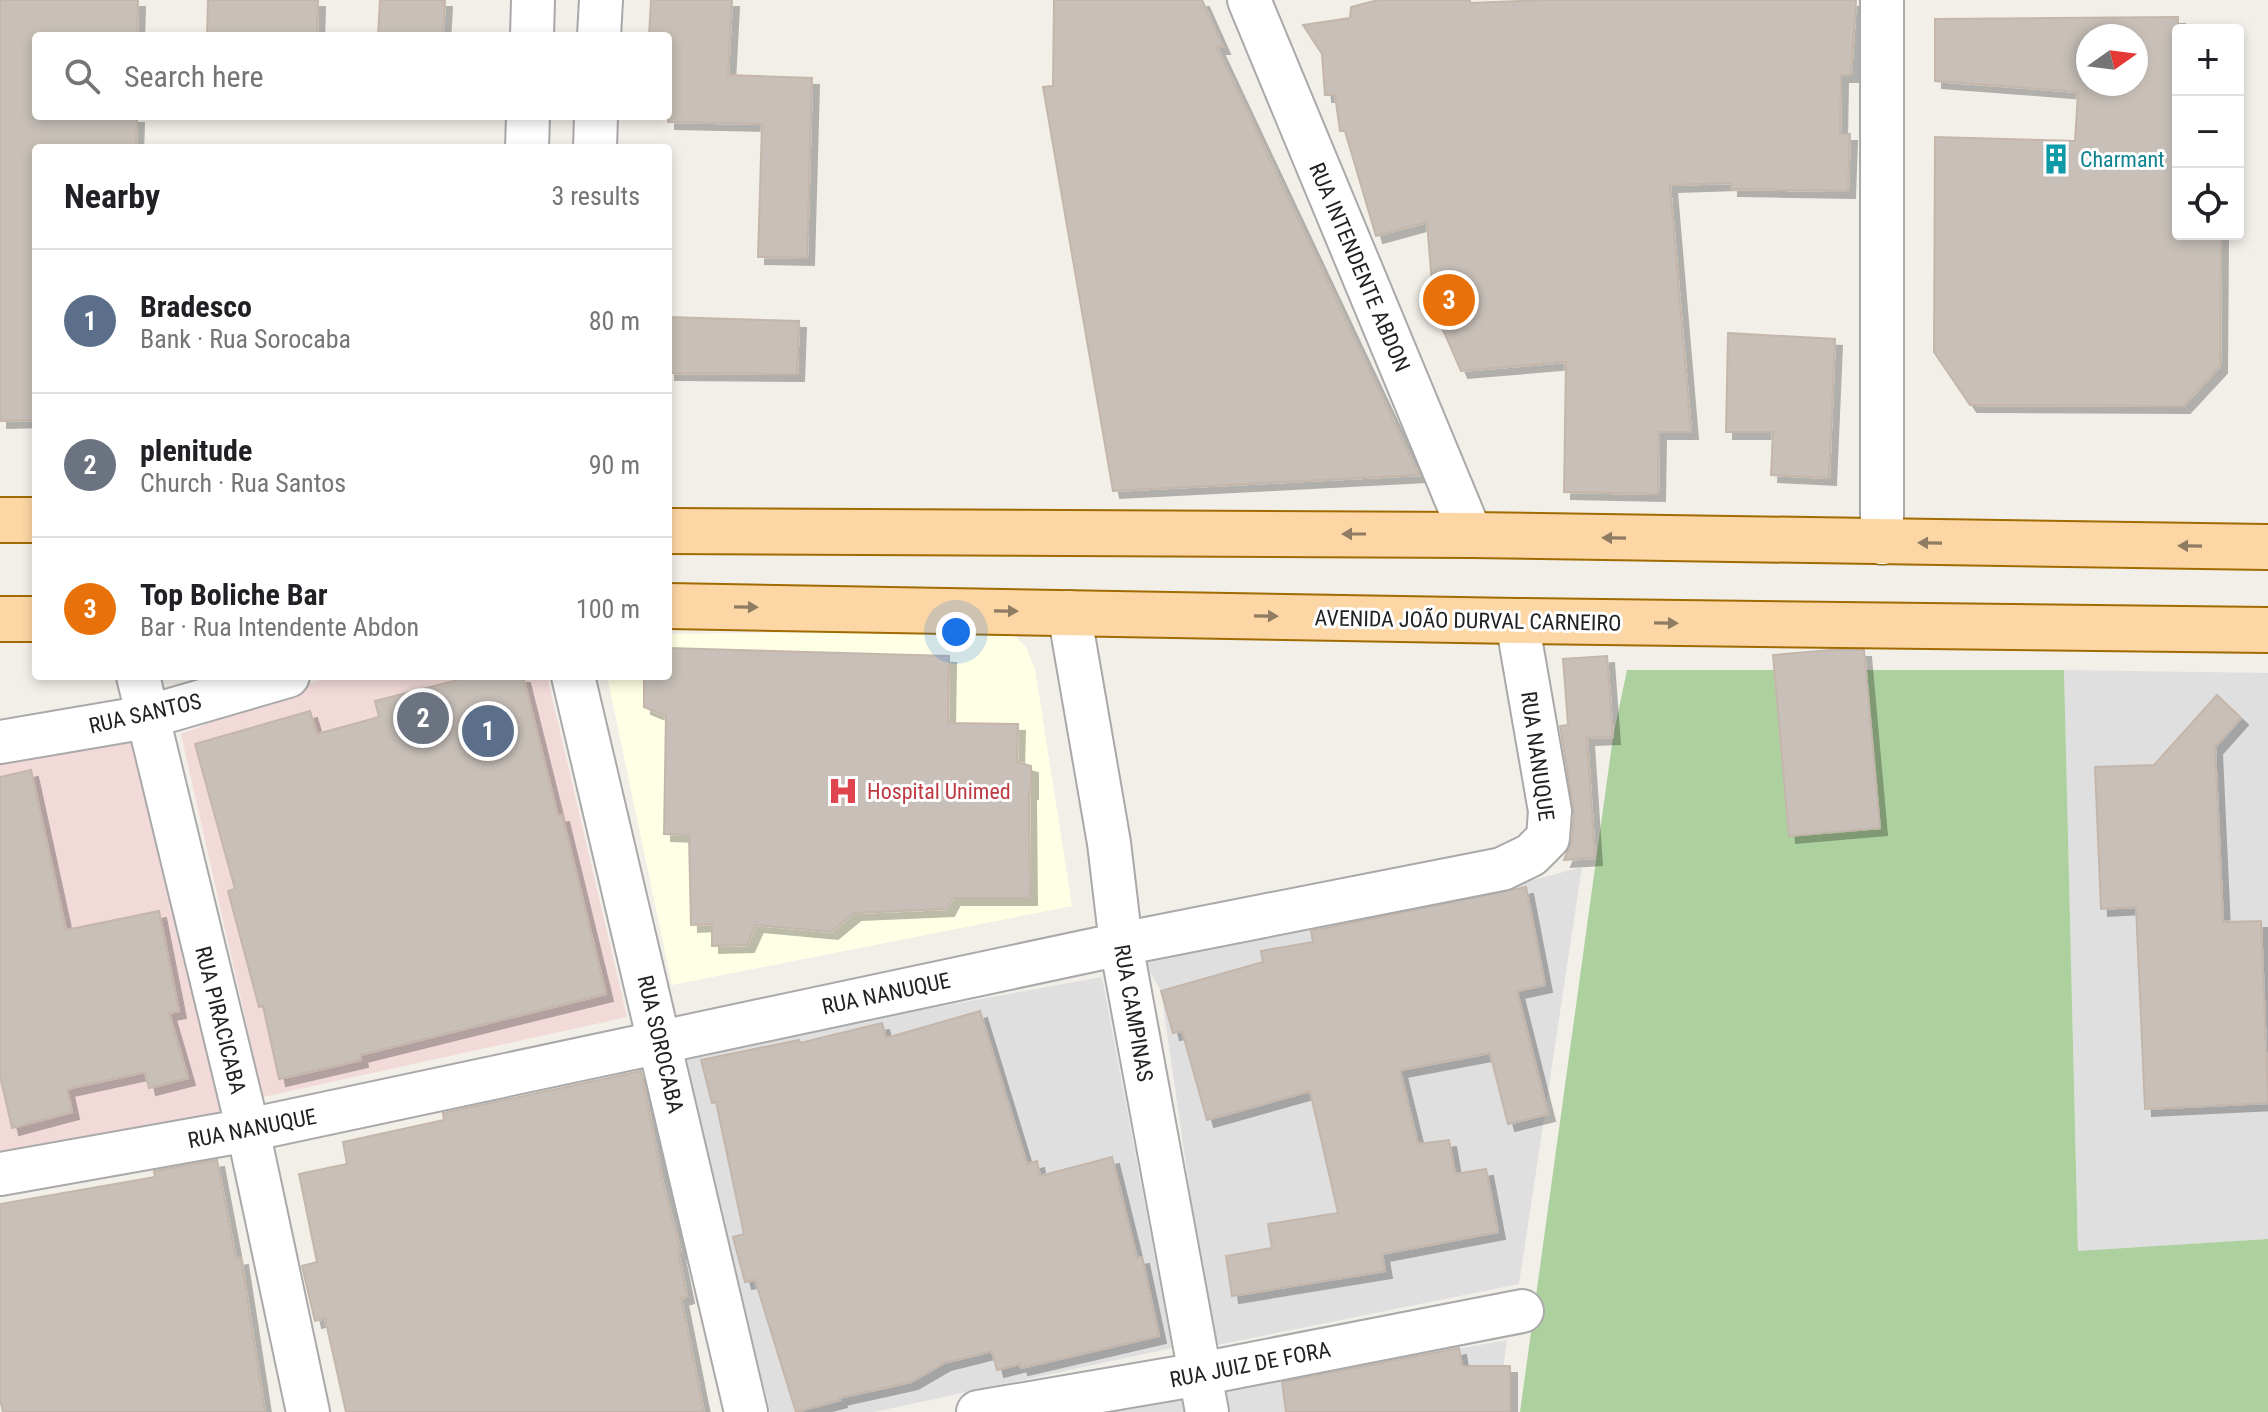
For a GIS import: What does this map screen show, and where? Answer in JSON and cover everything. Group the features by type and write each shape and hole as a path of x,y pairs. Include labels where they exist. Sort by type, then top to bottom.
{"main road":[{"path":"0,520 32,520"},
{"path":"672,531 1471,535 2268,547"},
{"name":"AVENIDA JOÃO DURVAL CARNEIRO","path":"672,606 2268,630"},
{"path":"0,619 32,619"}],"street":[{"path":"532,32 533,0"},
{"path":"599,32 601,0"},
{"name":"RUA INTENDENTE ABDON","path":"1249,0 1471,535"},
{"path":"1882,0 1882,543"},
{"path":"527,144 528,120"},
{"path":"595,144 596,120"},
{"name":"RUA CAMPINAS","path":"1069,612 1109,843 1121,944 1204,1393"},
{"name":"RUA NANUQUE","path":"0,1174 248,1130 1121,944 1502,869 1531,855 1548,838 1550,811 1517,621"},
{"name":"RUA PIRACICABA","path":"139,680 248,1130 308,1412"},
{"name":"RUA SANTOS","path":"0,742 147,717 274,680"},
{"name":"RUA SOROCABA","path":"574,680 746,1412"},
{"name":"RUA JUIZ DE FORA","path":"978,1412 1204,1393 1522,1311"}],"shaded area":[{"name":"Hospital Unimed","path":"997,630 1013,634 1026,647 1035,669 1072,906 672,985 608,680 672,680 672,634"},
{"path":"2064,670 2268,673 2268,1239 2078,1252"},
{"path":"320,680 548,680 627,1017 263,1097 181,734"},
{"path":"141,728 232,1118 0,1158 0,757"},
{"path":"1582,867 1519,1284 1212,1346 1161,991 1144,962 1363,915 1458,900"},
{"path":"1102,977 1172,1348 874,1412 770,1412 719,1200 678,1054"},
{"path":"1507,1340 1497,1412 1217,1412 1214,1392"},
{"path":"1190,1389 1194,1412 1070,1412"}],"green space":[{"path":"1627,670 2064,670 2078,1251 2268,1239 2268,1412 1520,1412 1613,737"}],"building":[{"path":"0,0 138,0 137,32 32,32 32,120 137,120 136,144 32,144 32,420 0,421"},
{"path":"208,0 318,0 317,32 207,32"},
{"path":"380,0 445,0 443,32 378,32"},
{"path":"651,0 732,0 728,75 812,78 807,258 758,257 762,124 668,122 672,120 672,32 649,32"},
{"path":"1054,0 1202,0 1223,47 1217,47 1419,475 1113,491 1043,87 1053,86"},
{"path":"1378,0 1470,0 1470,3 1542,0 1856,0 1851,75 1841,75 1840,134 1850,134 1848,191 1731,189 1731,183 1670,185 1691,432 1659,432 1658,494 1564,492 1566,362 1461,371 1434,309 1427,222 1376,236 1345,131 1340,131 1335,95 1325,95 1322,54 1303,25 1350,18 1351,7"},
{"name":"Charmant","path":"2178,17 2178,24 2172,24 2172,240 2221,240 2220,366 2183,406 1970,405 1934,352 1935,137 2075,141 2078,96 2148,96 2148,24 2076,24 2076,92 1935,81 1935,19"},
{"path":"672,317 799,321 797,374 672,373"},
{"path":"1728,333 1835,339 1829,478 1771,475 1773,432 1726,432"},
{"name":"Hospital Unimed","path":"672,648 949,656 948,723 1018,724 1017,762 1031,766 1030,898 953,898 947,909 854,913 831,932 756,925 747,945 712,946 712,924 691,925 689,835 664,834 666,716 644,707 644,680 672,680"},
{"path":"1864,650 1880,828 1789,836 1773,655"},
{"path":"1607,656 1613,737 1587,738 1595,858 1564,860 1572,840 1574,812 1560,726 1568,725 1563,659"},
{"path":"457,680 524,680 558,816 562,815 606,994 360,1055 361,1060 279,1079 263,1006 259,1007 228,891 235,889 195,744 310,711 317,734 379,717 375,701"},
{"path":"2217,695 2241,718 2215,747 2223,922 2261,921 2268,1103 2145,1109 2136,907 2101,909 2095,767 2154,765"},
{"path":"31,770 66,930 159,911 179,1011 169,1013 188,1078 149,1088 145,1072 67,1089 72,1112 12,1128 0,1076 0,777"},
{"path":"1526,887 1545,985 1517,991 1548,1114 1508,1124 1490,1053 1400,1070 1418,1144 1449,1140 1455,1174 1486,1169 1498,1232 1382,1254 1385,1271 1232,1296 1226,1256 1272,1248 1268,1224 1338,1213 1310,1091 1207,1120 1182,1031 1173,1033 1161,991 1263,962 1261,951 1313,942 1311,931"},
{"path":"980,1011 1027,1164 1037,1161 1040,1176 1112,1157 1137,1258 1142,1257 1159,1336 1021,1368 1020,1364 997,1370 992,1351 944,1363 911,1382 839,1398 796,1412 755,1280 745,1282 733,1237 744,1234 716,1102 712,1103 701,1060 799,1040 800,1043 882,1023 886,1038"},
{"path":"641,1071 663,1183 681,1252 678,1252 687,1296 681,1298 704,1412 346,1412 325,1318 315,1321 302,1266 317,1262 299,1174 347,1164 343,1142 444,1120 443,1113"},
{"path":"217,1160 236,1259 241,1258 265,1412 3,1412 0,1399 0,1204 155,1177 154,1171"},
{"path":"1459,1348 1462,1366 1510,1366 1510,1412 1286,1412 1282,1382"}],"place":[{"name":"Charmant","path":"2056,159"},
{"name":"Top Boliche Bar","path":"1449,300"},
{"name":"plenitude","path":"423,718"},
{"name":"Bradesco","path":"488,731"},
{"name":"Hospital Unimed","path":"843,791"}]}
